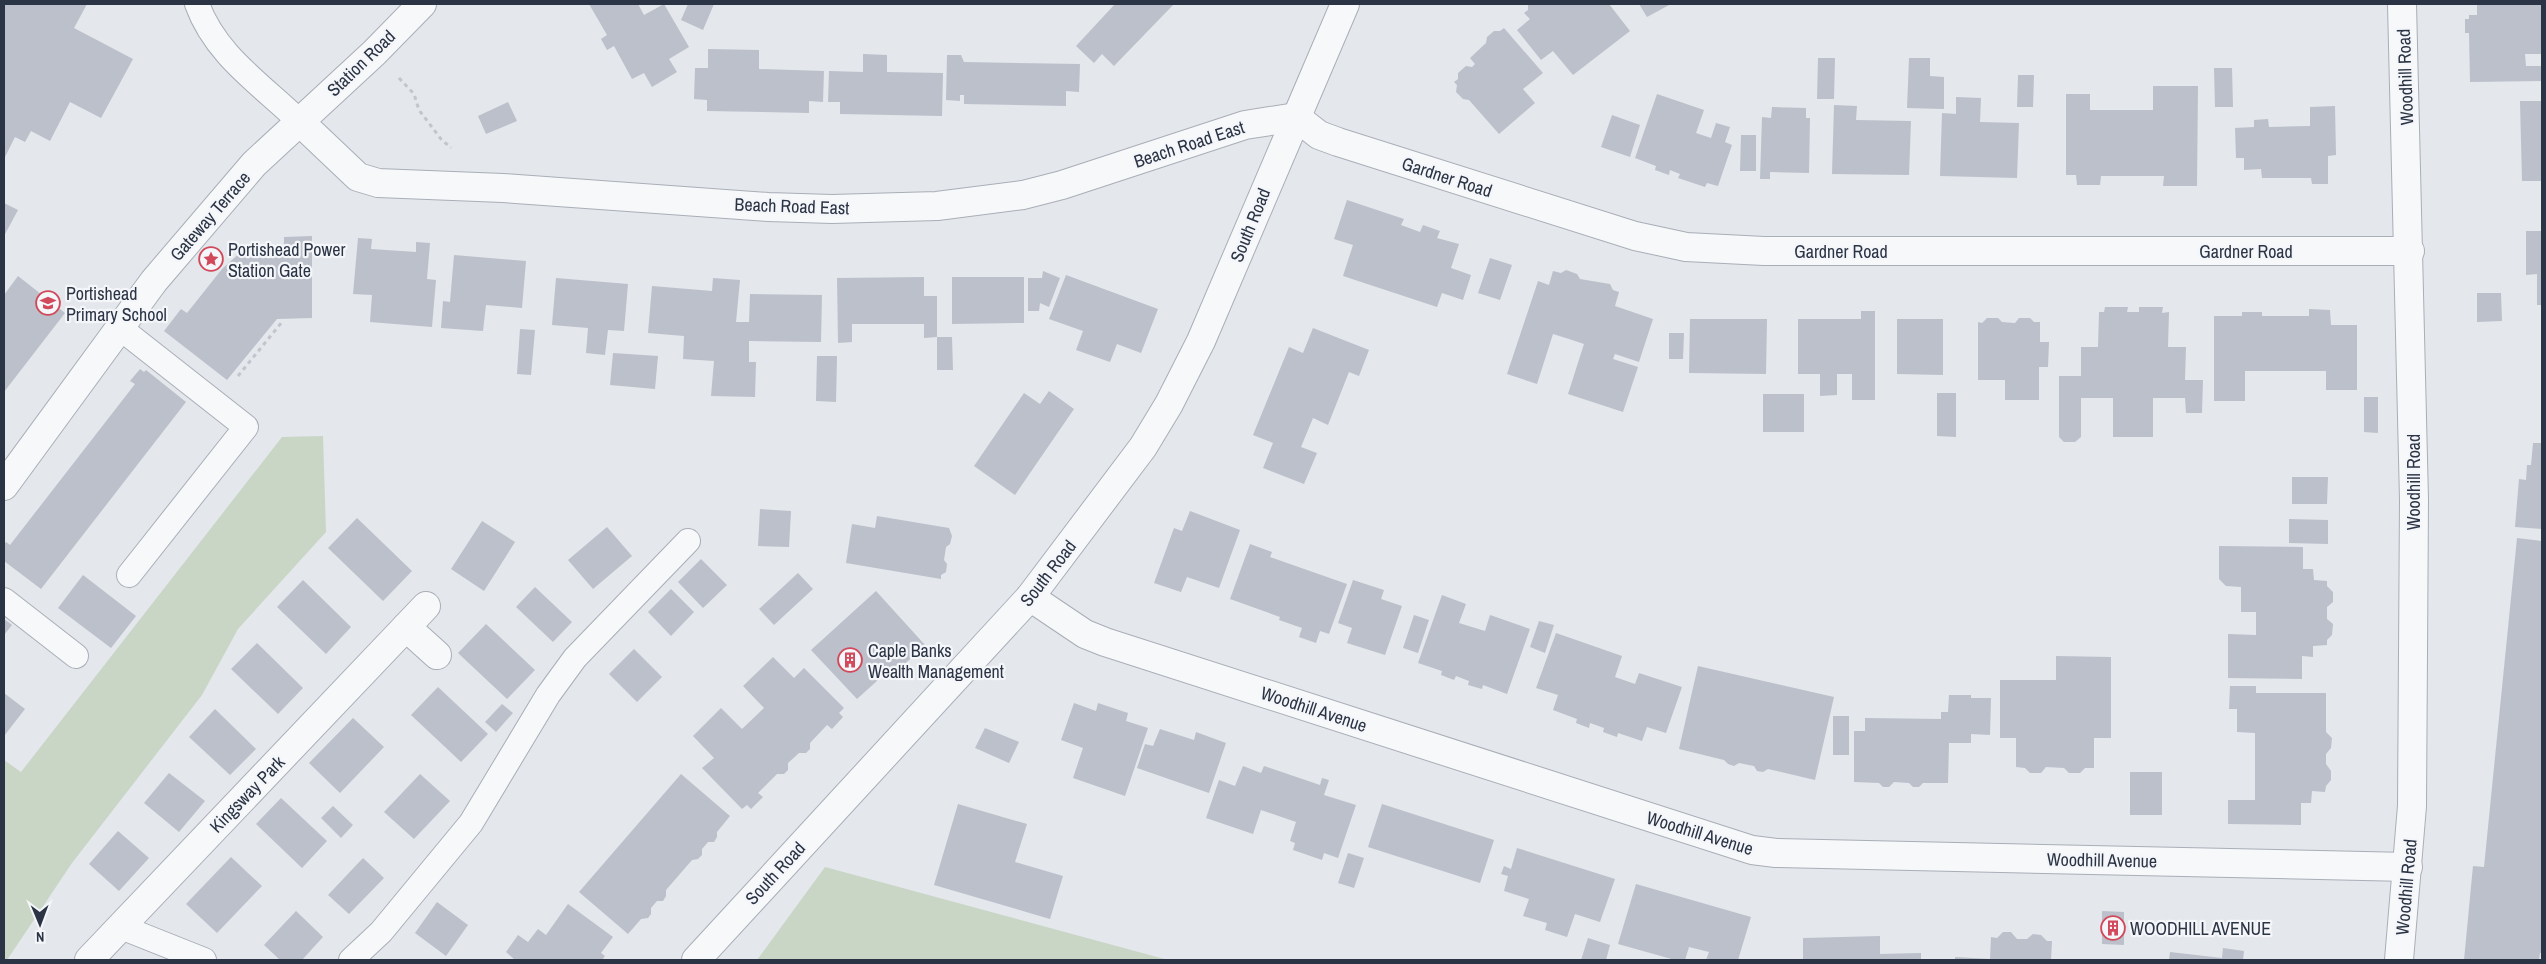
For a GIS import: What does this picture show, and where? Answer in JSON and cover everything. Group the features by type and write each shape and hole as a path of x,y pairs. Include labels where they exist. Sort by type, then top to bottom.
{"street":[{"name":"Station Road","path":"300,122 374,53 422,4"},
{"name":"South Road","path":"696,960 1030,597 1138,455 1169,404 1200,340 1345,4"},
{"name":"Woodhill Road","path":"2399,960 2412,806 2414,500 2410,251 2402,4"},
{"name":"Beach Road East","path":"300,122 358,177 378,183 503,188 759,207 832,209 937,206 1023,195 1062,185 1245,125 1296,117"},
{"name":"Gardner Road","path":"1296,117 1320,135 1338,142 1635,236 1686,247 1764,251 2410,251"},
{"name":"Gateway Terrace","path":"4,486 154,281 254,164 300,122"},
{"name":"Woodhill Avenue","path":"1030,597 1085,634 1105,642 1752,850 1776,853 2408,867"},
{"name":"Kingsway Park","path":"89,960 426,606"},
{"path":"406,627 437,655"}],"lane":[{"path":"197,4 207,29 220,48 300,122"},
{"path":"120,328 246,427 129,575"},
{"path":"351,960 381,932 471,823 548,695 575,658 688,541"},
{"path":"4,600 76,656"},
{"path":"121,927 204,960"}],"path":[{"path":"374,53 414,94 419,110 441,139 453,150"}],"green space":[{"path":"323,436 326,532 238,629 202,695 72,863 7,960 4,960 4,760 21,772 282,437"},
{"path":"825,867 1168,960 757,960"}],"building":[{"path":"4,4 87,4 74,28 133,59 101,118 70,102 50,141 31,131 25,142 15,137 4,159"},
{"path":"589,4 638,4 644,15 664,4 689,47 669,59 677,72 652,87 644,73 632,79 614,46 607,50 601,39 607,35"},
{"path":"688,4 714,4 703,30 681,20"},
{"path":"1115,4 1174,4 1114,66 1102,54 1094,63 1076,46"},
{"path":"1528,4 1609,4 1630,31 1573,75 1553,51 1541,60 1517,30 1530,19 1524,13 1528,10"},
{"path":"1639,4 1671,4 1647,17"},
{"path":"2477,4 2542,4 2542,54 2525,54 2526,66 2542,66 2542,81 2470,82 2469,33 2465,33 2465,19 2469,19 2469,15 2477,15"},
{"path":"1504,28 1543,73 1523,89 1535,103 1499,134 1469,100 1463,99 1456,92 1457,85 1454,82 1458,79 1458,73 1466,66 1472,67 1475,64 1470,58 1486,43 1487,37 1494,31 1500,31"},
{"path":"708,49 759,50 759,69 824,71 823,102 809,101 809,113 707,111 707,100 694,99 695,68 708,68"},
{"path":"863,54 887,55 887,72 943,73 942,116 840,114 840,102 828,102 829,71 863,72"},
{"path":"947,55 961,55 964,62 1080,64 1079,92 1066,91 1066,106 964,104 964,95 960,95 960,101 946,100"},
{"path":"1818,58 1835,58 1834,99 1817,99"},
{"path":"1909,58 1930,58 1930,76 1944,77 1944,109 1907,108"},
{"path":"2214,68 2232,68 2233,107 2215,107"},
{"path":"2018,75 2034,75 2033,107 2017,107"},
{"path":"2153,86 2198,86 2197,186 2163,186 2164,176 2101,176 2100,185 2077,185 2076,175 2066,175 2066,94 2090,94 2090,110 2153,110"},
{"path":"1657,94 1704,110 1696,133 1711,138 1716,123 1730,127 1725,142 1732,145 1718,186 1707,183 1705,187 1678,178 1680,174 1670,170 1669,175 1655,170 1656,166 1635,158"},
{"path":"1956,97 1981,98 1980,122 2019,123 2017,178 1940,176 1942,113 1956,114"},
{"path":"2520,101 2542,101 2542,181 2522,181"},
{"path":"508,102 517,121 486,134 478,116"},
{"path":"1834,105 1857,106 1856,120 1911,121 1909,175 1832,174"},
{"path":"2335,106 2336,155 2328,156 2328,184 2312,184 2311,178 2262,178 2261,169 2244,170 2244,158 2236,158 2235,128 2254,127 2254,120 2268,119 2269,127 2310,126 2310,107"},
{"path":"1772,107 1806,108 1806,118 1810,118 1809,173 1770,172 1770,179 1760,179 1762,117 1771,118"},
{"path":"1612,115 1640,125 1630,157 1601,147"},
{"path":"1741,135 1756,135 1756,171 1740,171"},
{"path":"1347,200 1404,219 1401,225 1420,232 1423,225 1440,231 1437,238 1459,244 1451,268 1471,275 1463,300 1442,293 1437,307 1343,276 1353,245 1334,239"},
{"path":"4,203 18,210 4,236"},
{"path":"2526,231 2542,231 2542,305 2537,305 2537,274 2526,275"},
{"path":"312,236 312,318 277,319 227,380 164,331 181,309 187,313 222,269 242,251 258,246 284,246 284,237"},
{"path":"358,238 372,239 371,249 416,252 416,242 430,243 427,279 436,280 432,327 370,322 372,295 353,294"},
{"path":"454,255 526,261 522,308 486,305 483,331 441,328 443,301 450,302"},
{"path":"1490,258 1512,265 1500,300 1478,293"},
{"path":"1566,270 1577,274 1580,279 1610,284 1613,290 1619,292 1615,306 1653,319 1639,362 1615,354 1613,359 1638,367 1623,412 1568,394 1584,344 1569,339 1553,334 1537,384 1507,374 1538,281 1549,285 1553,271 1561,273"},
{"path":"1043,271 1060,278 1049,307 1040,303 1039,311 1028,311 1028,278 1042,278"},
{"path":"1066,275 1158,309 1141,353 1117,344 1110,362 1076,350 1083,331 1049,319"},
{"path":"18,276 65,313 4,392 4,295"},
{"path":"924,277 924,296 937,296 937,337 924,338 924,324 852,324 852,342 838,343 837,278"},
{"path":"952,277 1024,277 1024,323 952,324"},
{"path":"556,278 628,284 624,331 608,330 605,355 586,353 588,328 552,325"},
{"path":"713,278 740,280 736,322 749,322 750,294 822,295 821,342 749,341 749,362 756,362 755,397 711,396 714,361 683,359 684,336 648,333 652,286 712,291"},
{"path":"2477,293 2501,293 2502,321 2477,322"},
{"path":"2105,307 2128,307 2127,312 2139,312 2139,307 2163,307 2162,313 2169,312 2168,347 2186,347 2185,380 2203,380 2202,413 2186,413 2185,398 2153,398 2153,437 2113,437 2113,398 2081,398 2081,437 2075,442 2064,442 2059,437 2059,376 2081,376 2081,347 2098,347 2099,312 2104,312"},
{"path":"2309,309 2330,310 2331,325 2357,325 2357,390 2326,390 2326,371 2245,371 2245,401 2214,401 2214,316 2242,316 2242,312 2262,312 2262,316 2309,316"},
{"path":"1861,311 1875,311 1875,400 1852,400 1852,374 1837,374 1837,395 1820,396 1820,374 1798,374 1798,319 1861,319"},
{"path":"1987,318 1998,318 2002,322 2015,323 2019,318 2030,318 2034,322 2040,322 2040,342 2049,342 2048,367 2039,367 2039,400 2005,400 2005,380 1978,380 1978,322 1982,323"},
{"path":"1690,319 1767,319 1766,374 1689,373"},
{"path":"1897,319 1943,319 1943,375 1897,374"},
{"path":"1313,328 1369,350 1359,376 1349,372 1328,425 1313,418 1301,447 1317,453 1304,484 1263,468 1273,443 1253,435 1289,347 1303,353"},
{"path":"520,329 535,330 531,375 517,374"},
{"path":"1669,333 1684,333 1683,359 1669,359"},
{"path":"937,337 952,337 953,370 937,370"},
{"path":"613,353 658,356 655,389 610,385"},
{"path":"817,356 837,356 836,402 816,401"},
{"path":"140,369 144,372 146,370 186,402 41,589 4,561 4,544 6,542 10,545 135,384 130,381"},
{"path":"1049,391 1074,409 1015,495 974,466 1024,393 1040,404"},
{"path":"1937,393 1956,393 1956,437 1937,436"},
{"path":"1763,394 1804,394 1804,432 1763,432"},
{"path":"2364,397 2378,397 2378,433 2364,432"},
{"path":"2533,443 2542,443 2542,529 2515,527 2519,479 2526,480 2527,465 2531,465"},
{"path":"2292,477 2328,477 2327,504 2292,504"},
{"path":"760,509 791,511 789,547 758,546"},
{"path":"1190,511 1240,530 1219,588 1187,577 1181,592 1154,583 1174,528 1182,531"},
{"path":"877,516 949,528 952,536 950,544 946,547 944,560 947,564 946,572 941,575 941,579 846,563 852,524 875,528"},
{"path":"357,518 412,571 383,601 328,548"},
{"path":"2289,519 2328,520 2328,544 2289,543"},
{"path":"482,521 515,542 484,591 451,569"},
{"path":"607,527 632,556 593,589 568,560"},
{"path":"2517,538 2542,541 2542,953 2540,953 2539,960 2464,960 2473,866 2484,867"},
{"path":"1250,544 1272,552 1270,557 1347,584 1329,634 1320,631 1316,643 1299,637 1302,628 1279,620 1280,617 1230,599"},
{"path":"2219,546 2303,547 2303,569 2313,569 2314,580 2327,581 2327,586 2333,592 2333,602 2327,607 2327,619 2333,624 2332,635 2327,640 2327,645 2313,646 2313,657 2302,656 2302,679 2228,678 2228,634 2256,635 2256,612 2241,612 2241,587 2226,586 2219,579"},
{"path":"701,559 727,585 703,608 678,582"},
{"path":"798,573 813,589 774,625 759,609"},
{"path":"83,575 136,616 111,648 58,608"},
{"path":"303,580 351,627 326,654 277,607"},
{"path":"1353,580 1384,590 1381,599 1402,606 1385,655 1347,643 1352,628 1338,623"},
{"path":"535,587 572,622 553,642 516,607"},
{"path":"671,589 694,612 671,636 648,612"},
{"path":"876,591 925,645 893,675 889,670 857,699 811,650"},
{"path":"1442,595 1466,604 1459,623 1485,631 1490,615 1530,629 1507,694 1483,685 1482,689 1468,685 1469,681 1456,676 1454,680 1441,675 1442,671 1418,663"},
{"path":"1414,615 1429,620 1418,653 1403,648"},
{"path":"4,619 12,625 4,635"},
{"path":"1539,621 1554,625 1545,653 1530,647"},
{"path":"486,624 535,670 507,699 458,653"},
{"path":"1556,633 1622,656 1615,677 1635,684 1639,673 1682,687 1666,733 1647,727 1642,741 1618,733 1617,737 1603,732 1604,728 1590,723 1589,728 1576,723 1577,719 1553,710 1558,695 1536,688"},
{"path":"257,643 303,688 278,714 231,669"},
{"path":"634,649 662,677 637,702 609,674"},
{"path":"2056,656 2111,657 2111,738 2094,738 2094,768 2085,768 2080,773 2069,773 2064,768 2046,767 2041,773 2030,773 2025,768 2016,767 2016,738 2000,738 2000,680 2056,680"},
{"path":"773,657 794,678 804,668 844,708 839,713 843,717 832,729 827,725 810,743 810,749 806,753 799,753 788,763 788,770 784,774 777,774 758,793 763,797 751,809 747,805 742,809 702,768 714,758 693,736 721,708 742,729 764,708 743,686"},
{"path":"1698,666 1834,697 1815,780 1768,769 1763,772 1757,771 1754,766 1739,763 1734,766 1724,760 1679,749"},
{"path":"2230,686 2256,686 2256,693 2326,693 2326,732 2332,738 2331,748 2326,754 2326,764 2331,771 2331,780 2326,786 2325,792 2312,791 2311,803 2301,803 2301,825 2228,824 2228,800 2255,800 2255,733 2237,732 2237,709 2229,709"},
{"path":"438,687 488,734 461,762 411,715"},
{"path":"4,693 25,709 4,736"},
{"path":"1949,695 1971,695 1971,698 1991,698 1990,735 1971,734 1971,743 1949,743 1948,783 1923,783 1919,787 1913,787 1909,783 1894,782 1889,787 1883,787 1879,783 1854,782 1854,731 1865,731 1865,718 1941,719 1941,712 1948,712"},
{"path":"1074,703 1096,711 1098,703 1128,713 1126,721 1148,728 1125,796 1073,778 1083,748 1061,740"},
{"path":"502,704 513,713 496,732 485,722"},
{"path":"215,709 256,749 230,775 189,737"},
{"path":"1833,716 1849,716 1849,755 1833,755"},
{"path":"353,718 384,747 340,793 309,763"},
{"path":"985,728 1019,742 1009,763 975,748"},
{"path":"1160,729 1194,740 1196,732 1226,743 1209,793 1137,768 1145,744 1153,746"},
{"path":"1243,766 1261,773 1264,766 1320,785 1322,778 1329,780 1324,795 1356,805 1338,858 1324,853 1322,860 1293,850 1295,843 1290,841 1296,822 1261,810 1253,834 1206,818 1219,780 1235,786"},
{"path":"2130,772 2162,772 2162,815 2130,815"},
{"path":"169,773 205,801 179,832 144,803"},
{"path":"420,774 450,801 414,839 384,812"},
{"path":"681,774 730,816 717,832 714,842 708,842 702,849 702,855 698,859 692,860 666,890 666,896 663,901 657,901 651,908 651,914 648,918 641,919 628,934 579,892"},
{"path":"281,798 327,841 302,868 256,824"},
{"path":"958,804 1027,824 1015,862 1063,876 1050,919 934,885"},
{"path":"1382,804 1494,840 1480,883 1368,847"},
{"path":"333,806 353,825 341,838 321,818"},
{"path":"118,831 149,858 119,891 89,864"},
{"path":"1517,848 1615,879 1600,922 1575,914 1567,937 1545,930 1547,923 1523,916 1529,899 1504,891 1508,876 1501,874 1504,866 1511,869"},
{"path":"1348,853 1364,858 1354,888 1338,883"},
{"path":"231,857 262,886 217,933 186,904"},
{"path":"363,858 384,878 349,914 328,895"},
{"path":"1636,884 1751,917 1738,960 1706,960 1709,952 1689,947 1685,960 1675,960 1618,944"},
{"path":"437,902 468,925 446,956 415,933"},
{"path":"568,904 613,937 601,953 605,956 602,960 515,960 506,952 518,935 528,942 538,929 546,935"},
{"path":"296,911 323,937 302,960 280,960 264,945"},
{"name":"WOODHILL AVENUE","path":"2102,911 2124,912 2124,945 2102,944"},
{"path":"2003,932 2011,932 2017,939 2027,939 2033,934 2041,935 2047,941 2052,941 2051,960 1955,960 1955,957 1990,959 1991,937 1997,938"},
{"path":"1880,936 1880,954 1921,953 1921,960 1803,960 1803,938"},
{"path":"1588,938 1610,945 1606,960 1581,960"},
{"path":"2223,948 2244,951 2243,960 2169,960 2170,952 2222,958"}],"place":[{"name":"Portishead Power Station Gate","path":"211,259"},
{"name":"Portishead Primary School","path":"48,303"},
{"name":"Caple Banks Wealth Management","path":"850,660"},
{"name":"WOODHILL AVENUE","path":"2113,928"}]}
